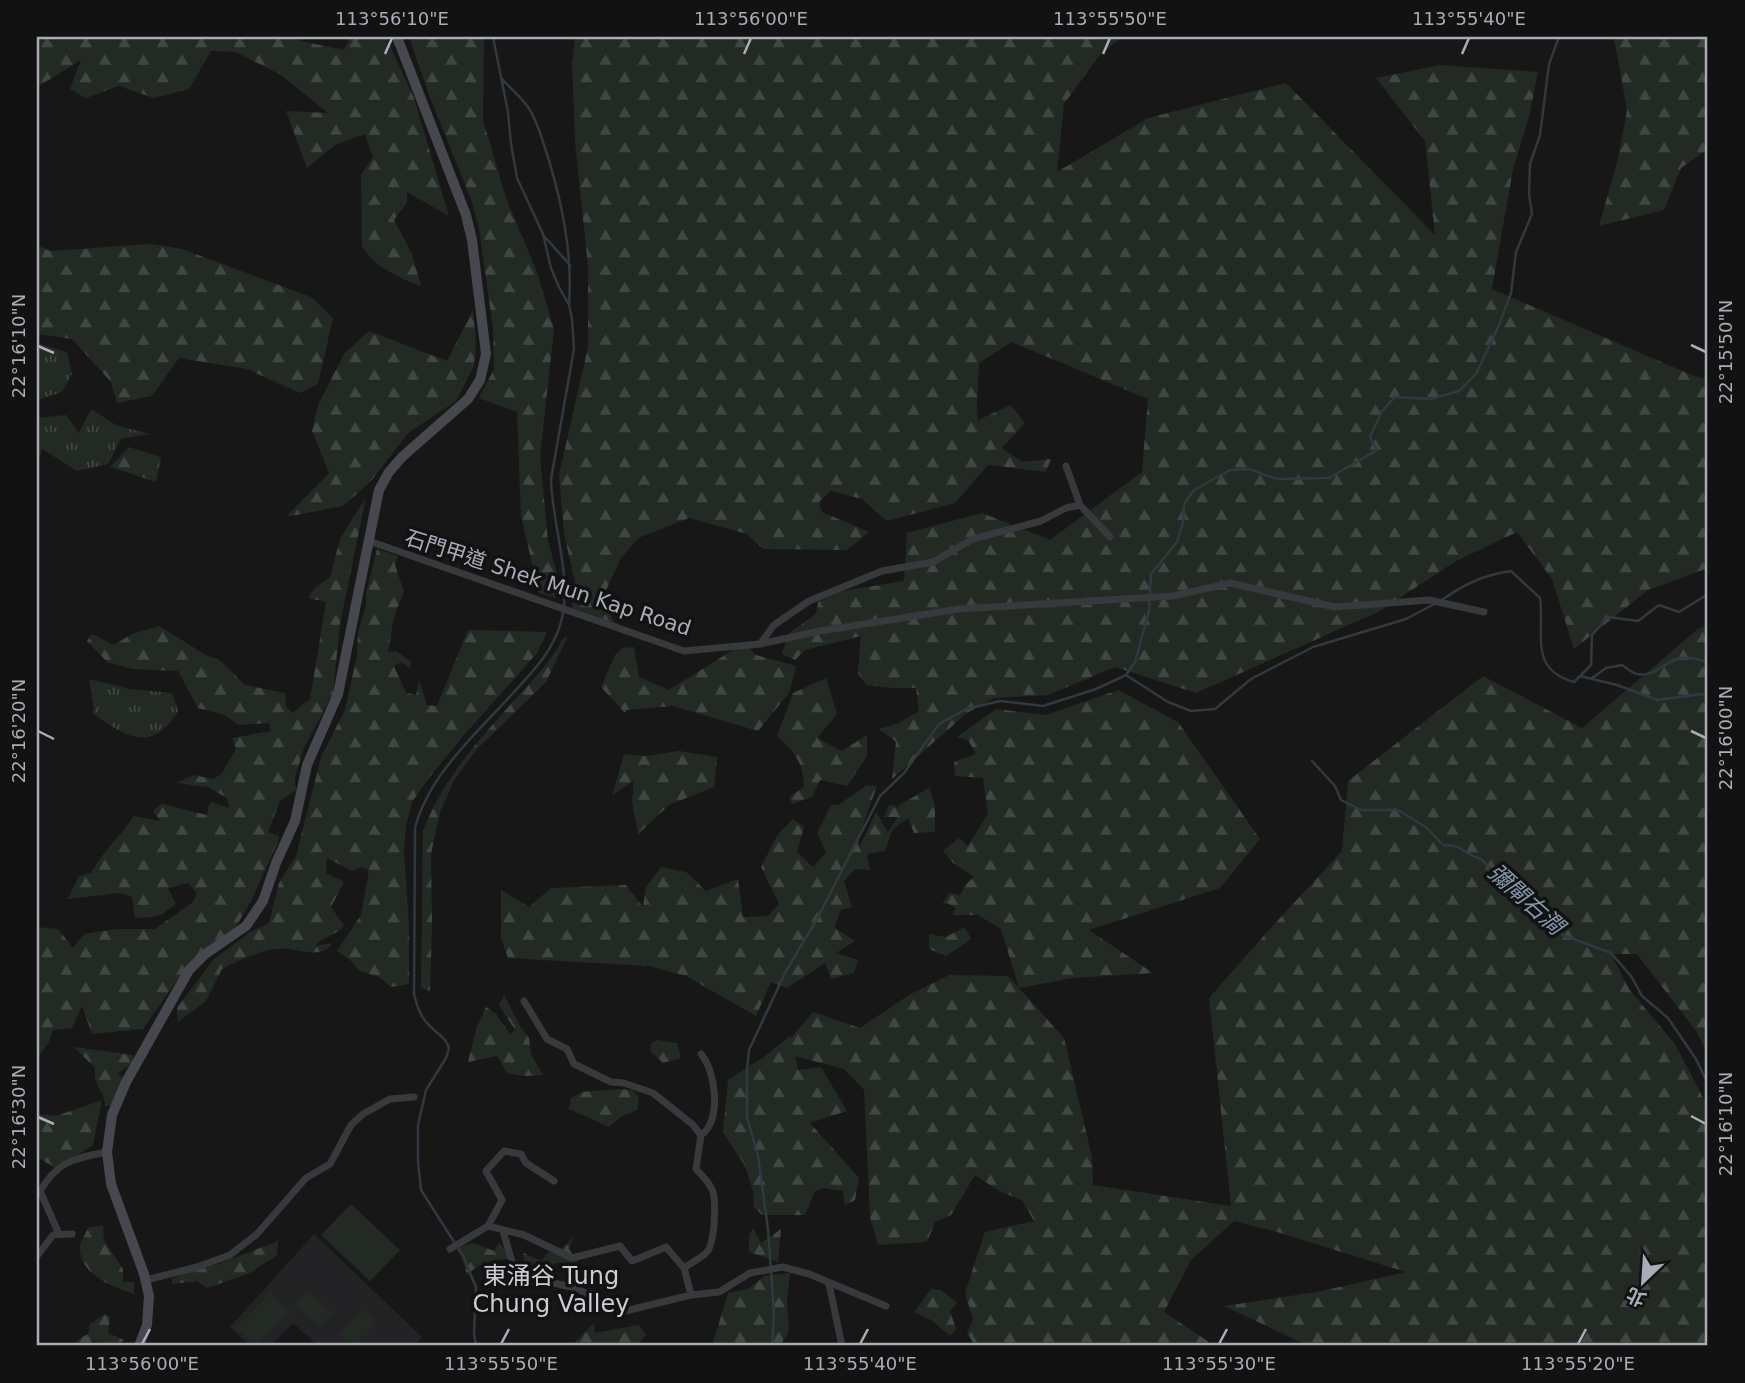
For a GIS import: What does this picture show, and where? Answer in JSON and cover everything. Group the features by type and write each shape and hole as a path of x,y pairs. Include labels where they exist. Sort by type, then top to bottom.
{"main road":[{"path":"139,1346 148,1318 146,1280 114,1194 107,1152 110,1124 121,1091 186,974 200,958 246,926 263,901 295,821 309,757 338,694 377,499 389,472 402,457 468,399 480,380 486,354 472,240 466,215 397,37"}],"street":[{"path":"1066,466 1080,505 1110,537"},
{"path":"760,644 774,625 808,601 883,571 933,562 973,539 1041,521 1066,508 1080,505"},
{"name":"石門甲道 Shek Mun Kap Road","path":"369,541 684,651 760,644 820,631 959,609 1172,596 1230,583 1335,607 1429,600 1484,612"},
{"path":"524,1001 547,1039 567,1049 574,1064 611,1082 632,1085 653,1093 692,1124 701,1135 696,1169 713,1192 713,1232 706,1253 684,1268"},
{"path":"701,1054 707,1060 711,1073 715,1112 710,1130 701,1135"},
{"path":"146,1280 230,1255 257,1234 306,1178 330,1164 351,1125 363,1114 390,1099 415,1097"},
{"path":"455,1246 488,1226 502,1200 486,1171 504,1151 521,1154 526,1163 554,1181"},
{"path":"59,1234 38,1192 61,1165 78,1157 107,1152"},
{"path":"488,1226 524,1235 572,1258 620,1246 632,1261 666,1248 684,1268 691,1294"},
{"path":"503,1231 518,1282 544,1281 576,1288 608,1308 621,1312 691,1294 719,1292 750,1273 776,1267 789,1268 886,1306"},
{"path":"37,1256 53,1235 72,1234"},
{"path":"829,1284 842,1346"}],"shaded area":[{"path":"314,1234 422,1337 414,1346 318,1346 293,1323 270,1346 250,1346 230,1327"}],"green space":[{"path":"37,37 293,37 344,50 350,37 386,37 414,98 449,216 407,192 407,203 394,220 412,254 421,286 379,265 362,245 361,175 373,157 365,134 335,145 307,168 286,111 328,113 281,75 236,52 211,51 189,89 154,98 119,86 86,98 70,89 81,60 37,87"},
{"path":"409,37 484,37 483,120 507,201 537,272 554,329 540,456 548,541 559,581 556,598 539,593 521,516 517,412 479,398 494,369 493,329 479,229 472,202"},
{"path":"575,37 1122,37 1099,56 1064,104 1057,172 1148,118 1286,83 1435,235 1425,141 1376,78 1440,65 1538,72 1529,117 1513,169 1492,289 1694,376 1708,379 1708,568 1648,590 1574,649 1552,579 1517,532 1456,561 1378,612 1196,693 1115,667 1048,695 994,698 967,713 892,779 896,742 879,729 899,723 919,711 916,688 866,685 858,673 861,636 805,650 795,660 782,654 789,633 816,614 818,602 843,591 904,581 907,533 982,513 1050,540 1142,472 1148,399 1012,342 979,363 978,420 1011,405 1025,423 1002,448 1022,462 1051,459 1046,472 988,465 955,503 887,521 862,499 831,491 819,502 822,512 869,532 847,550 763,549 747,534 689,518 638,538 621,558 603,597 614,623 572,608 575,582 564,534 559,475 588,347 588,267 575,141 572,64"},
{"path":"1614,37 1708,37 1708,149 1681,168 1664,210 1599,226 1617,163 1627,110"},
{"path":"150,244 182,249 311,297 333,318 318,384 300,393 247,369 179,358 152,396 117,403 111,382 72,339 37,334 37,245 50,251"},
{"path":"473,310 476,344 474,366 456,401 408,433 371,481 343,506 286,517 329,473 312,431 318,405 344,354 369,331 447,361"},
{"path":"37,343 67,352 72,374 62,392 37,400"},
{"path":"91,409 116,425 149,434 121,439 108,464 77,471 42,449 37,464 37,418 66,415 79,433"},
{"path":"129,447 161,457 156,482 110,467"},
{"path":"366,497 340,624 333,693 304,748 295,777 296,790 280,801 268,832 279,836 278,842 236,927 186,967 143,1029 92,1034 82,1006 72,1028 53,1030 49,1042 37,1058 37,927 58,929 73,948 84,934 116,929 155,929 193,902 197,893 188,883 168,888 176,904 153,917 135,918 132,897 120,893 68,899 79,876 91,873 134,816 160,821 153,811 162,804 207,815 212,802 229,808 227,798 208,787 176,783 194,775 212,779 221,775 236,749 232,738 271,731 269,723 238,725 225,715 198,708 178,671 132,669 107,662 87,641 92,634 114,645 132,634 159,626 206,655 221,661 245,685 285,693 286,706 292,713 310,699 326,602 308,598 315,588 330,577 340,539"},
{"path":"377,549 398,556 395,565 404,591 394,617 388,652 396,651 411,662 410,668 401,662 394,666 406,693 416,695 419,680 427,705 437,706 468,630 547,632 537,653 465,734 412,802 404,850 409,984 391,987 379,977 360,971 337,951 361,915 369,871 362,867 352,871 327,858 326,873 344,882 331,907 344,926 315,946 332,943 327,949 314,952 275,949 228,966 222,969 206,1001 178,1022 177,1008 213,960 249,933 269,923 279,883 296,856 321,757 345,710 357,655 358,633"},
{"path":"1708,625 1708,1055 1696,1031 1637,954 1611,954 1629,989 1675,1044 1708,1107 1708,1345 1309,1346 1224,1306 1317,1292 1406,1272 1234,1221 1191,1260 1164,1312 1215,1346 979,1346 974,1344 967,1333 973,1320 965,1293 985,1232 1034,1221 1022,1200 999,1191 975,1175 951,1215 935,1222 927,1242 878,1245 870,1217 864,1090 844,1069 795,1056 798,1070 821,1067 847,1111 810,1123 859,1178 855,1200 845,1205 843,1191 824,1188 815,1191 805,1215 762,1215 754,1207 753,1191 745,1166 723,1132 728,1080 790,1036 791,1038 813,1012 860,1028 909,995 949,975 1008,976 1064,1038 1092,1157 1093,1185 1231,1206 1209,998 1342,851 1348,781 1483,676 1582,728 1698,629"},
{"path":"564,637 567,638 546,682 478,748 454,780 440,812 431,854 430,991 421,988 423,831 440,796 461,763 540,672"},
{"path":"744,643 756,655 796,666 789,693 758,731 673,706 626,710 625,713 601,687 615,655 622,648 634,647 639,677 669,690"},
{"path":"826,678 837,714 817,738 842,751 867,735 867,756 847,786 820,780 812,797 792,804 789,797 804,787 802,771 793,753 777,736 793,693"},
{"path":"89,679 130,689 172,693 178,711 159,733 149,737 128,734 93,714"},
{"path":"1118,690 1178,722 1260,839 1220,888 1089,930 1153,973 1073,978 1019,988 1001,929 978,915 952,915 956,908 947,903 942,905 949,893 960,895 974,877 953,863 943,851 959,838 968,846 988,814 983,778 955,776 954,762 976,754 968,740 957,737 996,709 1046,715"},
{"path":"679,751 717,757 714,787 669,805 638,834 632,802 634,780 612,796 624,754 646,756"},
{"path":"867,785 877,786 858,839 860,846 876,812 888,832 898,817 884,817 889,805 900,810 898,806 929,788 935,804 935,832 914,833 908,818 892,830 885,851 867,854 870,870 855,869 844,881 852,907 841,910 834,927 855,941 836,953 858,960 854,973 831,979 825,963 787,988 771,982 756,1016 686,976 649,966 508,958 501,938 501,890 529,907 551,888 626,885 643,907 646,887 661,867 686,872 706,891 738,879 743,917 768,916 779,904 761,867 778,834 793,819 804,827 797,852 813,867 826,852 817,833 831,805 838,805"},
{"path":"965,927 971,939 946,956 929,949 929,934 946,937"},
{"path":"504,995 529,1038 531,1054 543,1075 507,1073 497,1056 468,1062 476,1029 486,1007 496,1014 510,1034 515,1030 499,1005"},
{"path":"657,1040 677,1043 681,1058 663,1063 651,1052 650,1044"},
{"path":"74,1047 133,1055 133,1062 118,1073 124,1079 111,1105 105,1106 95,1079 95,1068"},
{"path":"632,1090 639,1097 637,1110 622,1116 609,1127 569,1109 571,1098 582,1092"},
{"path":"102,1100 93,1145 59,1170 37,1157 37,1114 56,1116"},
{"path":"351,1204 400,1250 370,1281 321,1235"},
{"path":"103,1226 104,1241 123,1269 123,1282 134,1282 134,1294 99,1278 85,1266 81,1257 82,1240 89,1227"},
{"path":"753,1228 761,1243 781,1229 778,1262 749,1252 749,1235"},
{"path":"574,1236 569,1249 578,1262 573,1275 568,1267 561,1264 555,1263 547,1275 538,1275 526,1267 523,1253 542,1261 547,1253 563,1248"},
{"path":"278,1241 277,1255 250,1273 207,1288 197,1281 172,1284 172,1279 188,1272 218,1264"},
{"path":"473,1243 494,1251 499,1243 514,1258 483,1264 467,1275 459,1247"},
{"path":"790,1273 787,1302 789,1331 780,1346 712,1346 728,1293 748,1289 765,1276"},
{"path":"931,1289 941,1290 957,1303 950,1311 956,1329 950,1336 931,1320 914,1312"},
{"path":"308,1290 333,1313 319,1327 294,1304"},
{"path":"270,1293 291,1312 256,1346 236,1328"},
{"path":"362,1310 377,1323 352,1346 339,1334"},
{"path":"105,1314 110,1317 108,1333 124,1340 116,1346 92,1341 92,1346 78,1346 77,1340 88,1334 90,1324"},
{"path":"594,1323 595,1333 639,1325 646,1335 636,1346 573,1344"}],"waterway":[{"path":"476,1346 476,1287 463,1256 421,1190 418,1125 426,1090 446,1058 449,1048 444,1038 424,1019 414,994 415,828 422,808 443,772 536,668 558,632 565,588 551,479 574,349 569,305 551,268 543,234 517,178 508,112 493,37"},
{"path":"772,1346 774,1314 768,1229 758,1156 747,1117 749,1050 786,971 817,919 880,796 904,773 939,724 966,709 1000,701 1043,706 1096,689 1126,675 1135,662 1149,611 1151,574 1177,542 1183,523 1184,504 1194,490 1230,470 1249,469 1277,479 1329,478 1377,450 1370,437 1382,411 1395,397 1431,399 1459,391 1476,374 1511,293 1516,252 1532,214 1529,194 1530,164 1540,135 1549,64 1559,37"},
{"path":"502,79 531,112 552,170 568,246 569,304"},
{"path":"544,236 570,265"},
{"path":"1442,600 1475,581 1511,571 1540,598 1544,659 1560,676 1574,682 1591,665 1592,635 1608,617 1638,621 1659,605 1679,612 1708,594"},
{"path":"1126,675 1168,702 1191,711 1215,709 1251,679 1313,647 1406,619 1436,603"},
{"path":"1591,679 1606,668 1622,665 1635,673 1646,674 1684,658 1708,663"},
{"path":"1580,676 1617,685 1657,700 1702,694 1708,697"},
{"name":"彌閘右澗","path":"1312,761 1335,786 1341,800 1361,810 1398,810 1427,828 1443,845 1456,846 1481,859 1534,913 1565,936 1611,953 1631,976 1642,996 1668,1018 1696,1059 1708,1084"}],"district":[{"name":"東涌谷 Tung Chung Valley","path":"551,1290"}]}
